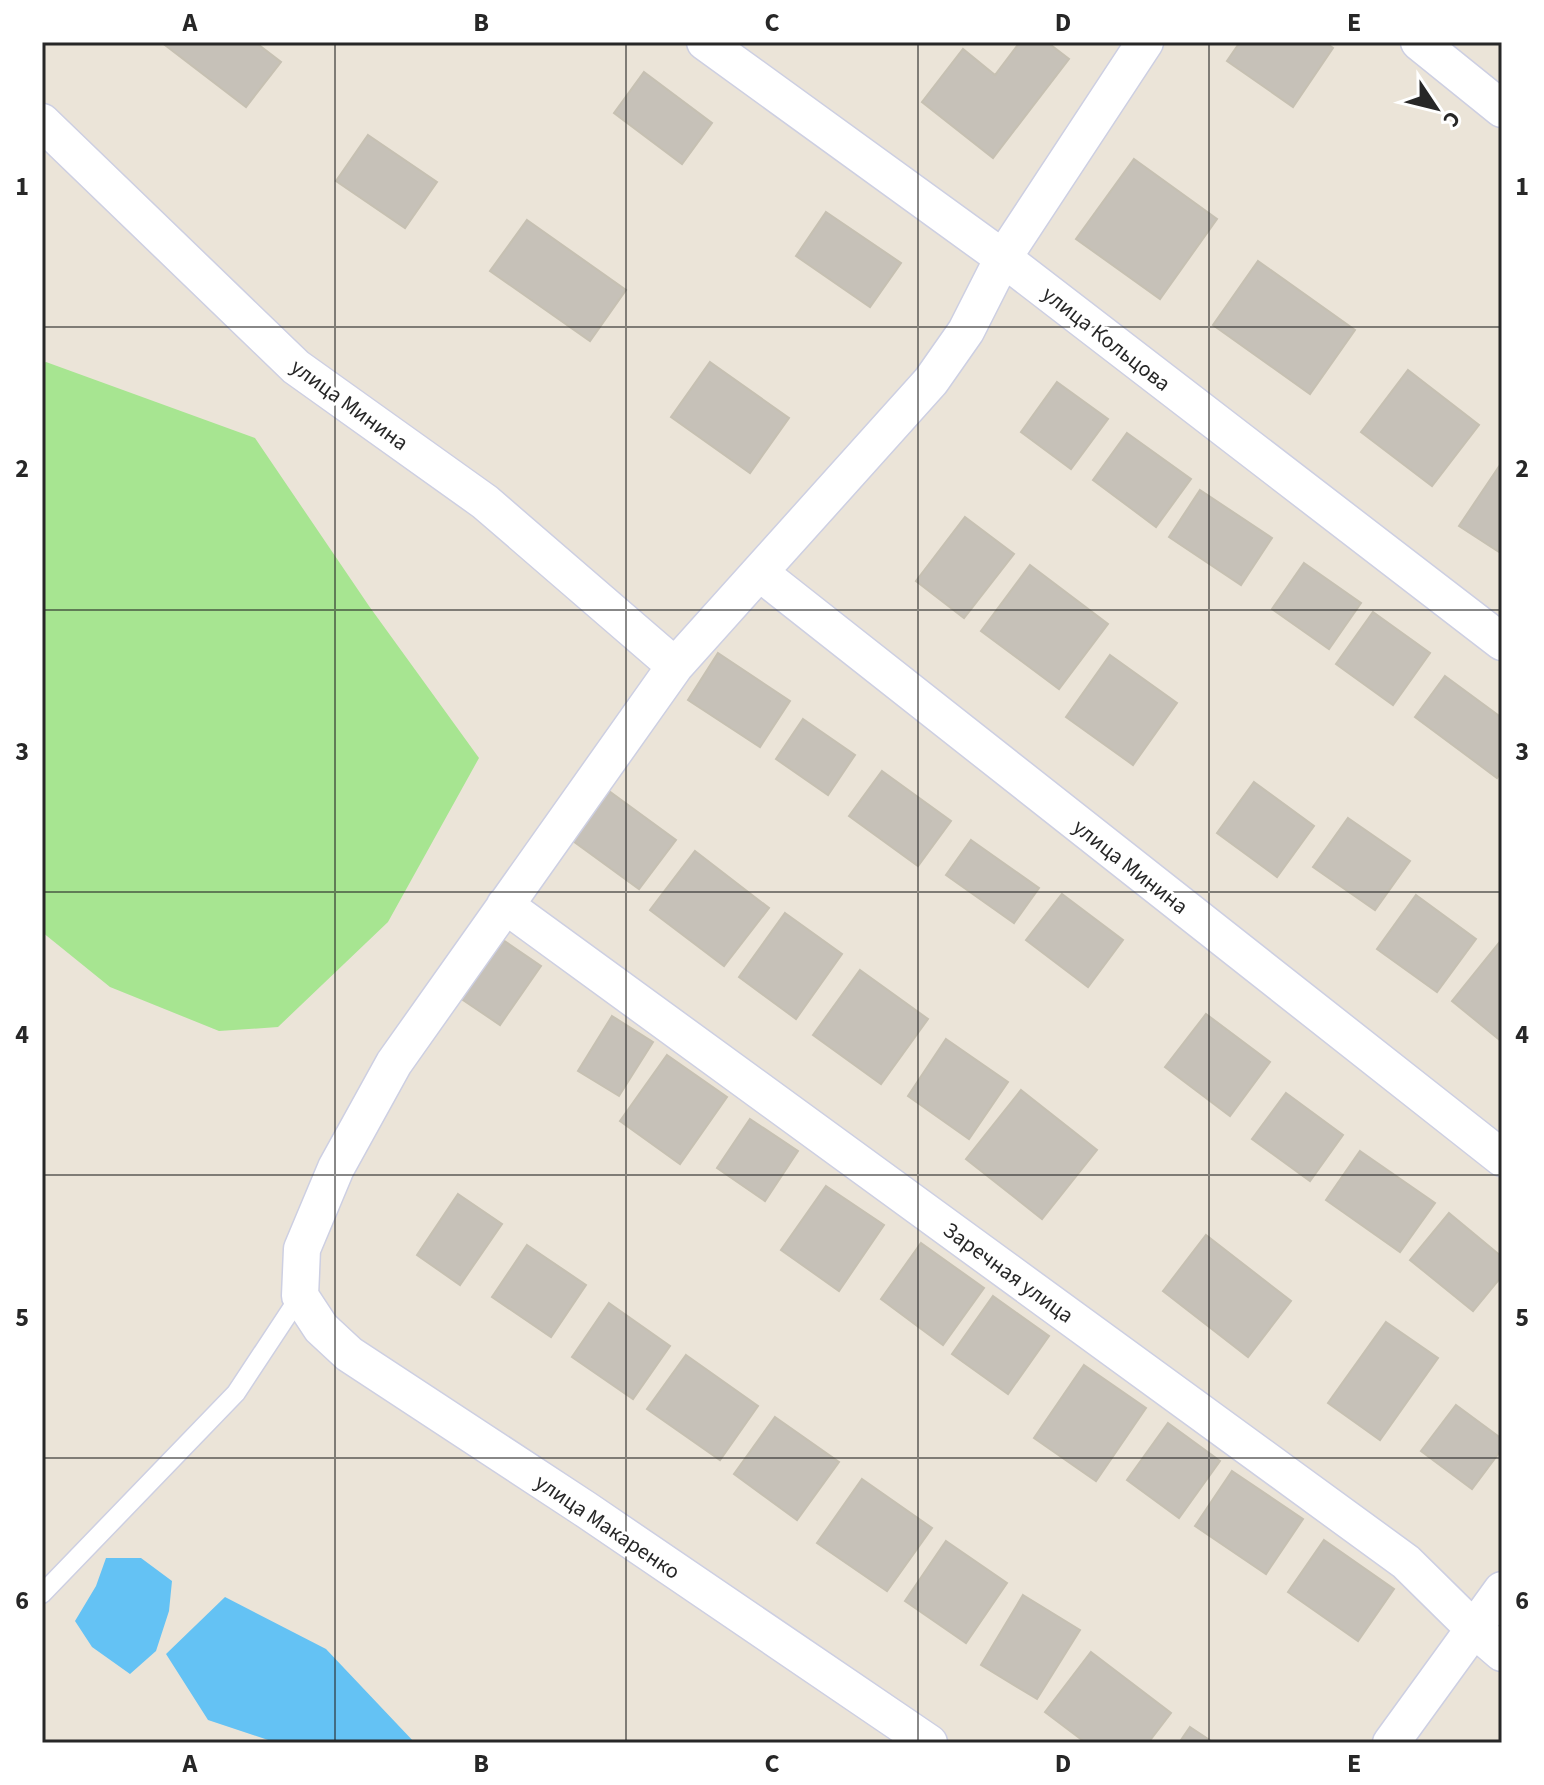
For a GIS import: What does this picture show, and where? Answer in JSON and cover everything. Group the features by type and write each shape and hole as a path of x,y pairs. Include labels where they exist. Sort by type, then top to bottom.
{"street":[{"name":"улица Кольцова","path":"705,42 1003,258 1502,642"},
{"path":"300,1296 302,1249 336,1168 394,1063 675,666 931,381 966,331 1003,258 1145,42"},
{"path":"1419,42 1502,109"},
{"name":"улица Минина","path":"42,122 296,367 485,502 675,666"},
{"name":"улица Минина","path":"760,573 1502,1158"},
{"name":"Заречная улица","path":"505,905 1406,1562 1502,1653"},
{"name":"улица Макаренко","path":"300,1296 321,1328 349,1354 585,1509 929,1743"},
{"path":"1391,1743 1502,1590"}],"lane":[{"path":"42,1594 236,1393 300,1296"}],"green space":[{"path":"46,362 255,438 369,606 479,758 388,922 278,1027 219,1031 110,987 42,932 42,364"}],"water":[{"path":"106,1558 141,1558 172,1581 169,1611 156,1651 130,1674 92,1647 75,1621 96,1586"},
{"path":"225,1597 326,1649 415,1743 277,1743 208,1720 166,1654"}],"building":[{"path":"161,42 255,42 281,62 246,107"},
{"path":"1020,42 1047,42 1069,59 993,158 922,102 963,49 995,75"},
{"path":"1240,42 1325,42 1333,48 1293,107 1227,61"},
{"path":"644,72 712,123 682,164 614,113"},
{"path":"368,135 437,182 405,228 336,181"},
{"path":"1134,159 1217,219 1160,299 1076,239"},
{"path":"826,212 901,263 870,307 796,256"},
{"path":"527,220 626,290 590,341 490,271"},
{"path":"1258,261 1355,330 1310,394 1213,325"},
{"path":"710,362 789,418 750,473 671,417"},
{"path":"1408,370 1479,425 1432,486 1361,432"},
{"path":"1057,382 1108,419 1071,469 1021,432"},
{"path":"1127,433 1191,479 1156,527 1093,480"},
{"path":"1502,462 1502,554 1459,526"},
{"path":"1200,490 1272,538 1241,585 1169,537"},
{"path":"965,517 1014,554 964,618 916,581"},
{"path":"1304,563 1361,603 1329,649 1272,609"},
{"path":"1030,565 1108,624 1059,689 981,631"},
{"path":"1373,612 1430,653 1393,705 1336,664"},
{"path":"718,653 790,701 760,747 688,700"},
{"path":"1110,655 1177,703 1133,765 1066,717"},
{"path":"1445,676 1502,718 1502,771 1497,778 1415,717"},
{"path":"803,719 855,755 828,795 776,759"},
{"path":"882,771 951,821 918,866 849,816"},
{"path":"1254,782 1314,826 1277,877 1217,833"},
{"path":"609,791 676,840 639,889 573,841"},
{"path":"1348,818 1410,861 1375,910 1313,867"},
{"path":"971,840 1039,888 1014,923 946,875"},
{"path":"695,851 769,908 724,966 650,910"},
{"path":"1062,894 1123,940 1088,987 1026,940"},
{"path":"1416,895 1476,939 1437,992 1377,949"},
{"path":"785,913 842,954 796,1019 739,977"},
{"path":"500,938 541,966 500,1025 460,998"},
{"path":"1502,939 1502,1042 1452,1001"},
{"path":"860,970 928,1019 881,1084 813,1035"},
{"path":"1206,1014 1270,1062 1230,1116 1165,1067"},
{"path":"612,1016 653,1042 619,1096 578,1071"},
{"path":"946,1039 1008,1082 969,1139 908,1096"},
{"path":"667,1055 727,1097 680,1164 620,1121"},
{"path":"1021,1090 1097,1150 1042,1219 966,1159"},
{"path":"1286,1093 1343,1135 1310,1181 1252,1139"},
{"path":"750,1119 798,1151 765,1201 717,1168"},
{"path":"1360,1151 1435,1203 1400,1252 1326,1200"},
{"path":"826,1186 884,1225 839,1291 781,1250"},
{"path":"458,1194 502,1224 460,1285 417,1255"},
{"path":"1449,1213 1502,1257 1502,1276 1473,1311 1410,1260"},
{"path":"1206,1235 1291,1301 1248,1357 1163,1291"},
{"path":"921,1243 984,1288 943,1345 881,1299"},
{"path":"527,1245 586,1285 551,1337 492,1297"},
{"path":"993,1296 1049,1336 1008,1394 952,1354"},
{"path":"609,1303 670,1346 633,1399 572,1357"},
{"path":"1386,1322 1438,1358 1380,1440 1328,1403"},
{"path":"686,1355 758,1406 720,1460 647,1409"},
{"path":"1084,1365 1146,1408 1096,1481 1034,1438"},
{"path":"1456,1405 1502,1439 1502,1449 1472,1489 1421,1451"},
{"path":"775,1417 839,1462 797,1520 734,1474"},
{"path":"1168,1423 1220,1461 1179,1518 1127,1480"},
{"path":"1232,1471 1303,1519 1266,1574 1195,1526"},
{"path":"862,1479 932,1528 887,1591 817,1543"},
{"path":"1324,1540 1394,1589 1358,1641 1288,1592"},
{"path":"946,1541 1007,1583 966,1643 905,1601"},
{"path":"1023,1595 1080,1630 1037,1699 981,1665"},
{"path":"1091,1652 1171,1713 1148,1743 1086,1743 1045,1712"},
{"path":"1190,1727 1214,1743 1179,1743"}]}
